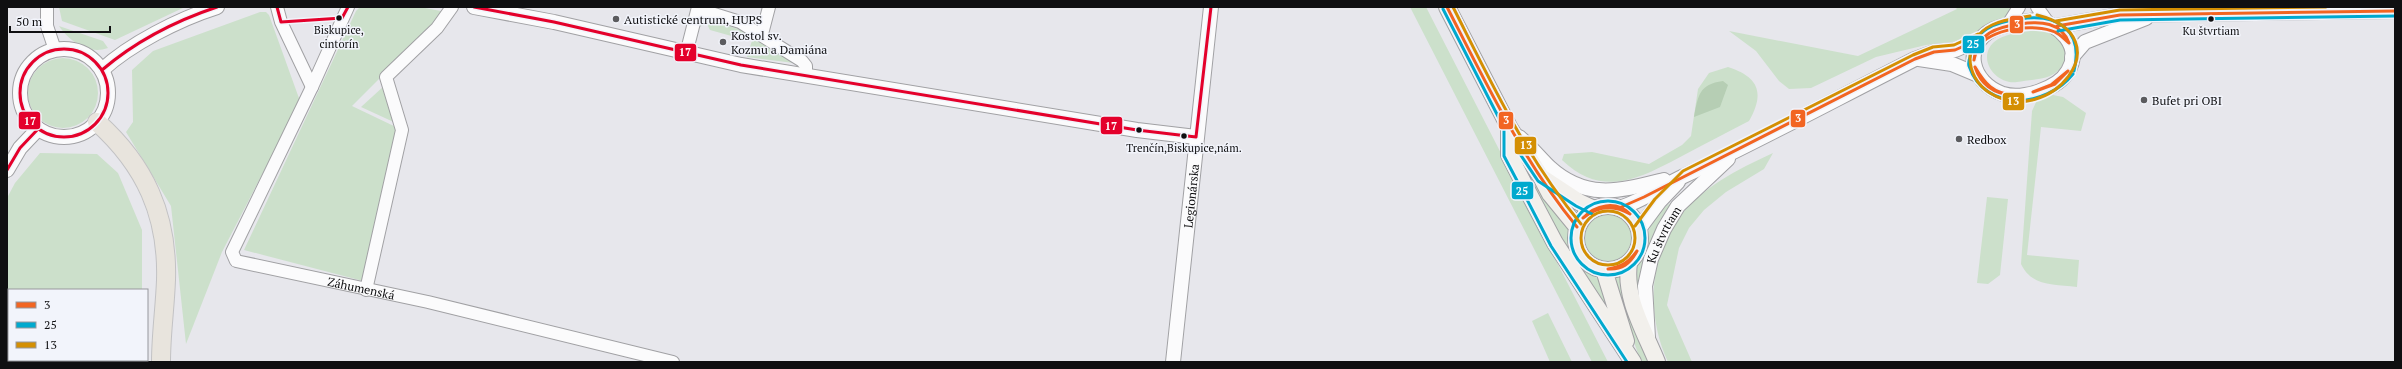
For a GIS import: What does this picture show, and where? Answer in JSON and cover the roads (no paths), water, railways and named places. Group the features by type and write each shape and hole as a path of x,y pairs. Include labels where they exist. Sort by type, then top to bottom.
{"main road":[{"path":"1447,7 1509,127 1550,194 1577,227"},
{"path":"97,122 125,149 143,176 159,216 166,264 161,335 162,362"},
{"path":"1509,127 1510,155 1526,188 1556,243 1631,358"},
{"path":"1541,177 1579,202 1594,209"},
{"path":"1606,206 1619,208 1628,213 1639,229 1639,248 1628,263 1621,268 1604,270 1591,265 1580,255 1576,247 1577,227 1587,214 1594,209 1606,206"},
{"path":"1628,263 1626,280 1635,313 1657,362"},
{"path":"1604,270 1611,287 1631,358"},
{"path":"151,362 161,335"}],"street":[{"path":"47,7 47,26 55,50"},
{"path":"102,70 117,56 184,21 217,7"},
{"path":"278,7 281,22 312,87"},
{"name":"Záhumenská","path":"348,7 312,87 232,252 236,261 366,290 428,302 673,362"},
{"path":"366,290 402,130 386,77 436,28 452,7"},
{"path":"474,7 554,22 686,54 741,65 806,74 1137,130 1196,137"},
{"path":"762,34 769,7"},
{"name":"Legionárska","path":"1173,362 1211,7"},
{"path":"2007,26 2019,7"},
{"path":"2037,7 2052,24 2065,34 2071,46 2072,57"},
{"path":"686,54 698,8 740,22 762,34 802,61 806,66 806,74"},
{"name":"Ku štvrtiam","path":"1619,208 1638,202 1662,186 1735,152 1915,59 1934,52 1955,50 1980,39 1994,29 2036,20 2052,24 2120,15 2154,16 2395,10"},
{"name":"Ku štvrtiam","path":"1915,59 1952,64 1976,74 1994,91 2006,95 2030,93 2061,80 2069,70 2072,57 2085,42 2154,16"},
{"path":"1976,74 1973,58 1980,39"},
{"path":"70,49 85,54 102,70 108,94 105,110 97,122 83,133 68,137 52,136 38,129 31,123 22,108 20,100 21,82 32,63 44,54 55,50 70,49"},
{"path":"1509,127 1549,167 1568,181 1597,192 1627,190 1686,175"},
{"path":"7,170 20,148 38,129"},
{"name":"Ku štvrtiam","path":"1648,341 1645,286 1651,259 1664,229 1678,206 1735,152"},
{"name":"Ku štvrtiam","path":"1639,229 1659,202 1686,175"}],"place":[{"name":"Biskupice, cintorín","path":"339,18"},
{"name":"Autistické centrum, HUPS","path":"616,19"},
{"name":"Ku štvrtiam","path":"2211,19"},
{"name":"Kostol sv. Kozmu a Damiána","path":"723,42"},
{"name":"Bufet pri OBI","path":"2144,100"},
{"name":"Trenčín,Biskupice,nám.","path":"1184,136"},
{"name":"Redbox","path":"1959,139"}]}
